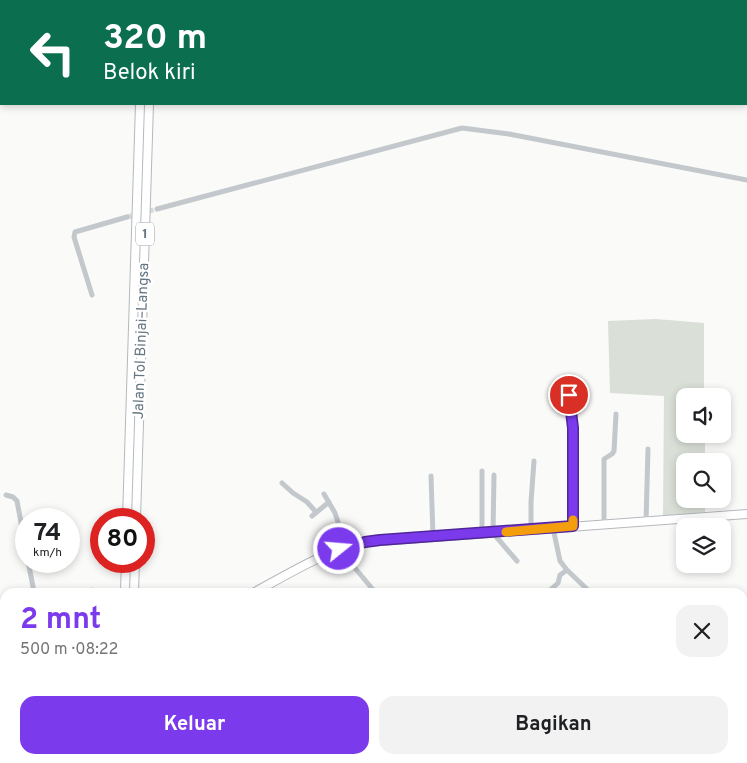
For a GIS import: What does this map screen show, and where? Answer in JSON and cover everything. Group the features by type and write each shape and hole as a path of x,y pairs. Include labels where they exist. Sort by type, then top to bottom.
{"highway":[{"name":"Jalan Tol Binjai–Langsa","path":"127,508 140,105"},
{"name":"Jalan Tol Binjai–Langsa","path":"136,508 149,105"},
{"path":"262,588 342,548 372,541 747,514"},
{"path":"125,588 126,573"},
{"path":"134,588 135,573"}],"street":[{"path":"157,209 462,128 509,134 747,180"},
{"path":"92,294 74,237 75,232 127,216"},
{"path":"569,395 573,428 573,526"},
{"path":"604,525 604,459 614,451 616,414"},
{"path":"646,522 648,448"},
{"path":"531,530 534,461"},
{"path":"482,471 482,533"},
{"path":"494,475 493,533 517,560"},
{"path":"431,476 433,536"},
{"path":"282,483 292,493 307,502 314,514 329,502"},
{"path":"324,494 338,518 342,548 372,588"},
{"path":"6,495 13,497 17,501 18,508"},
{"path":"553,528 559,559 567,570 586,588"},
{"path":"552,588 558,583 560,575 567,570"},
{"path":"30,573 33,588"}],"shaded area":[{"path":"656,319 704,323 704,388 676,388 676,443 705,443 705,453 676,453 676,508 705,508 705,512 663,517 664,396 610,393 608,321"}],"tunnel":[{"path":"127,217 157,209"}],"slow traffic":[{"path":"506,532 573,526 573,520"}],"route":[{"path":"339,549 380,540 573,526 573,428 569,395"}]}
